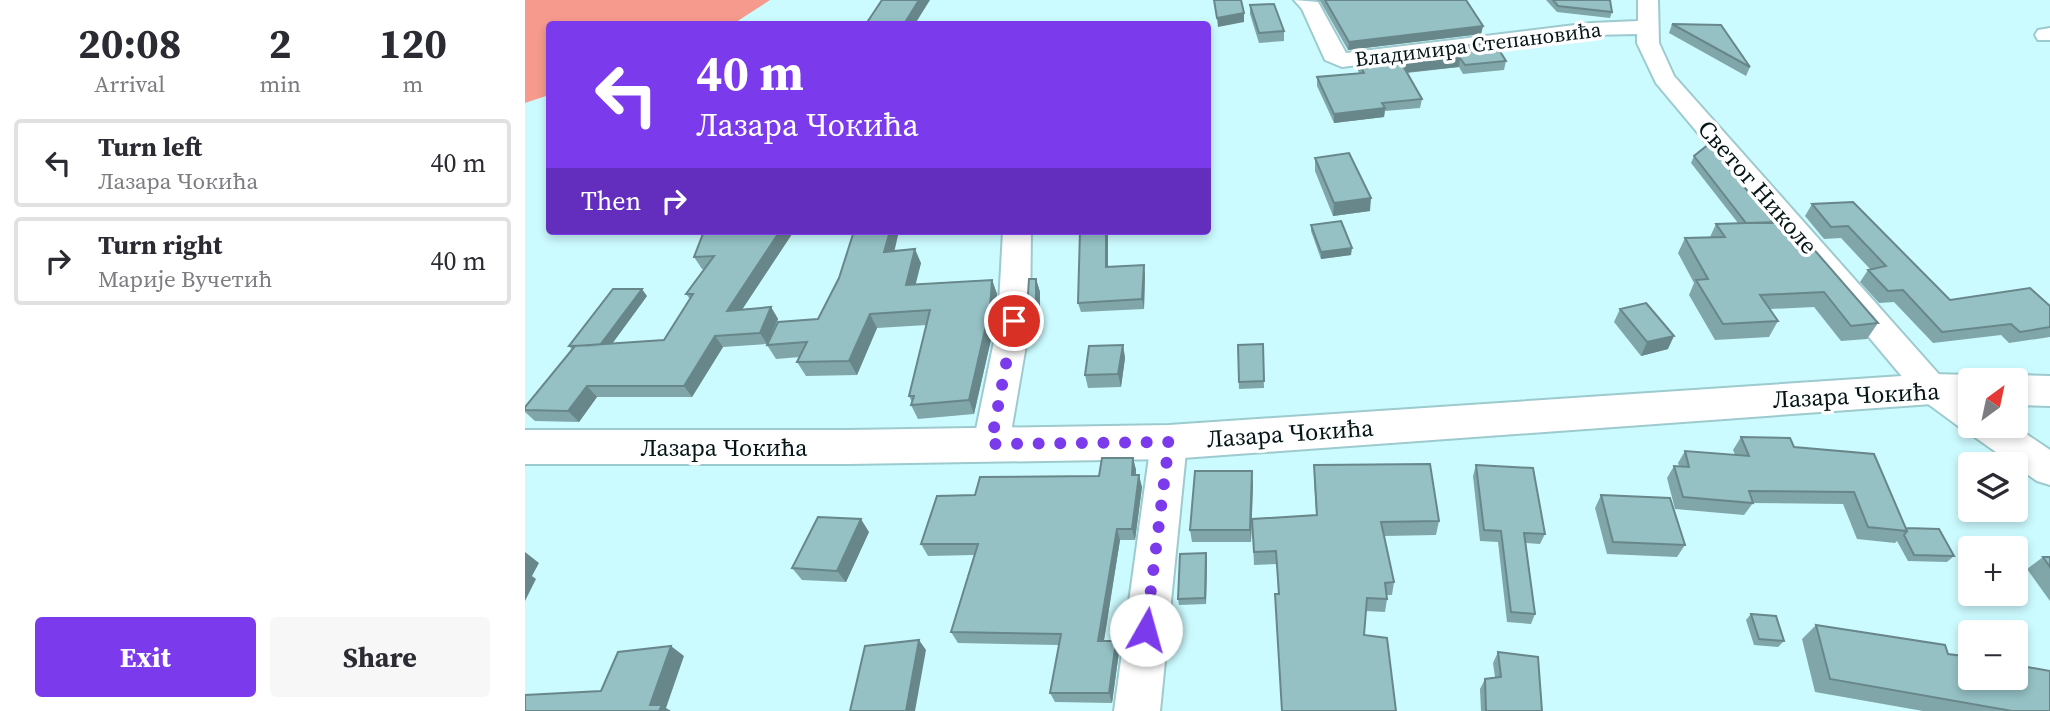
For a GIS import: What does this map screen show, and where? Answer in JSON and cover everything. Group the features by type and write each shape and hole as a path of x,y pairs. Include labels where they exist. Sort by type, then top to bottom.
{"street":[{"name":"Владимира Степановића","path":"1304,0 1311,6 1333,55 1342,60 1499,39 1601,29 1647,14"},
{"name":"Светог Николе","path":"1647,14 1653,60 1664,78 1951,389"},
{"path":"991,444 1014,321 1017,235"},
{"name":"Лазара Чокића","path":"525,447 1169,442 1951,389"},
{"path":"2028,390 2050,391"},
{"path":"2004,438 2050,470"},
{"path":"1137,711 1169,442"}],"shaded area":[{"path":"525,0 770,0 738,21 546,21 546,96 525,103"}],"building":[{"path":"882,0 919,0 906,21 868,21"},
{"path":"1214,0 1241,0 1244,13 1217,18"},
{"path":"1325,0 1466,0 1483,26 1349,42"},
{"path":"1553,0 1610,0 1612,12 1558,6"},
{"path":"1274,4 1284,31 1259,33 1250,5"},
{"path":"1672,24 1721,25 1750,67"},
{"path":"1494,42 1506,61 1465,65 1460,58 1402,64 1422,99 1382,103 1385,108 1334,114 1317,77 1364,73 1357,59"},
{"path":"1709,144 1774,223 1746,223 1694,156"},
{"path":"1349,153 1371,198 1334,203 1315,158"},
{"path":"1853,202 1950,300 2030,288 2050,306 2050,327 2020,332 2011,324 1942,332 1903,290 1888,291 1868,270 1886,266 1848,226 1831,227 1812,204"},
{"path":"1341,221 1352,248 1321,252 1311,225"},
{"path":"1778,222 1794,245 1804,238 1878,323 1851,326 1824,292 1760,295 1778,321 1723,324 1696,280 1708,279 1685,238 1725,237 1716,224"},
{"path":"702,235 777,235 727,311 771,307 760,333 715,336 684,386 587,386 568,411 525,410 575,346 664,340 693,294 686,294 714,256 694,257"},
{"path":"853,235 889,235 884,252 915,249 906,285 992,280 990,308 969,400 911,405 914,396 909,396 930,310 870,314 849,361 797,362 807,342 767,345 778,322 818,319 839,278"},
{"path":"1080,235 1106,235 1106,267 1144,265 1142,299 1078,303"},
{"path":"1029,279 1036,279 1036,324 1026,324"},
{"path":"613,289 642,289 600,345 569,346"},
{"path":"1646,303 1674,336 1647,342 1620,309"},
{"path":"1263,344 1264,381 1239,382 1238,345"},
{"path":"1123,345 1118,374 1085,375 1089,346"},
{"path":"1741,437 1790,438 1794,447 1874,454 1907,531 1868,527 1854,492 1749,491 1753,503 1683,497 1674,466 1689,467 1685,451 1749,456"},
{"path":"1102,458 1133,458 1132,475 1139,475 1132,529 1117,529 1098,641 1116,641 1109,693 1050,693 1061,634 951,632 978,544 921,544 937,496 975,495 980,477 1099,476"},
{"path":"1430,464 1439,521 1381,522 1394,582 1385,583 1387,599 1367,598 1364,635 1387,638 1396,711 1282,711 1275,594 1279,594 1276,551 1254,552 1252,519 1317,515 1314,465"},
{"path":"1476,465 1533,468 1545,534 1524,533 1535,614 1511,612 1501,531 1484,530"},
{"path":"1195,471 1252,471 1250,530 1190,530"},
{"path":"1601,495 1670,498 1685,545 1613,542"},
{"path":"818,517 861,519 837,571 792,568"},
{"path":"1906,528 1939,529 1954,556 1914,555 1904,535"},
{"path":"1206,553 1205,598 1178,599 1180,554"},
{"path":"2043,557 2050,557 2050,567"},
{"path":"1751,614 1776,616 1784,641 1759,639"},
{"path":"1816,625 1945,645 1948,654 1958,655 1958,690 2028,690 2028,667 2050,671 2050,711 2012,711 1830,679"},
{"path":"919,640 906,711 850,711 865,646"},
{"path":"671,646 650,705 662,705 659,711 525,711 525,695 601,691 618,652"},
{"path":"1498,652 1538,657 1542,711 1486,711 1485,679 1501,677"}],"route":[{"path":"1014,321 991,444 1169,442 1146,630"}]}
